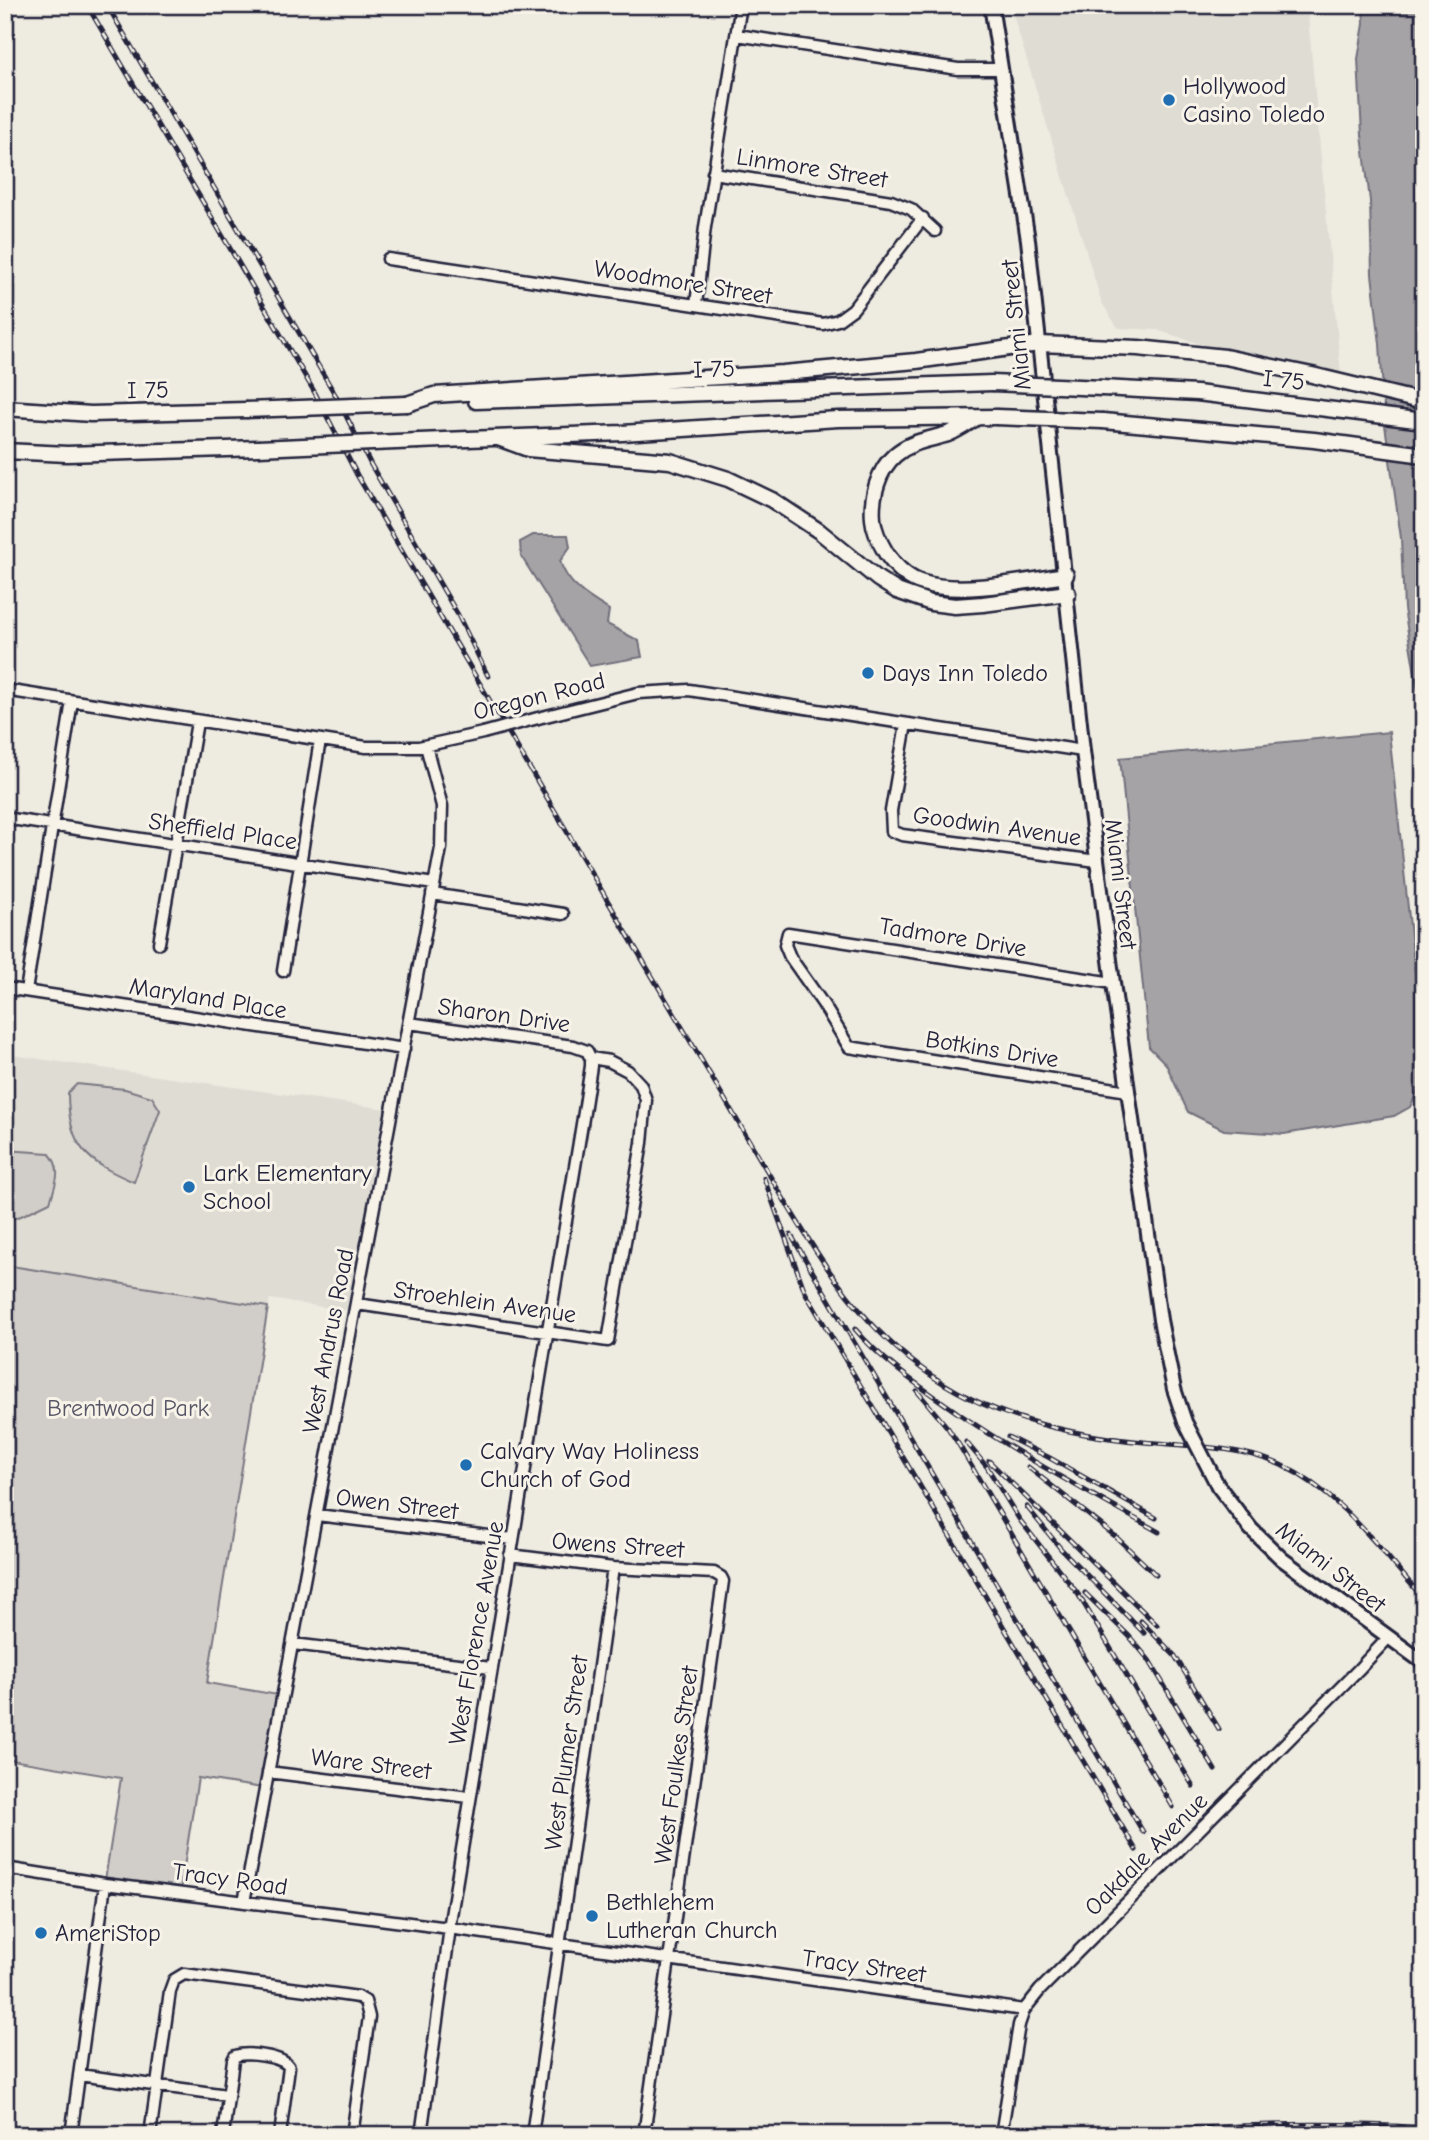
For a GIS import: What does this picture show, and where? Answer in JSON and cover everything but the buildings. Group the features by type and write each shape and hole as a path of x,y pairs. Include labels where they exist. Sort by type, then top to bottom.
{"highway":[{"path":"407,404 434,395 783,373 916,361 1039,344 1138,348 1225,357 1424,402"},
{"name":"I 75","path":"5,408 91,414 992,383 1197,393 1424,421"},
{"path":"978,417 951,433 916,441 893,456 878,480 873,503 873,521 880,542 893,563 909,577 939,587 961,588 1066,575"},
{"path":"5,451 67,454 258,448 622,433 838,419 996,417 1103,421 1314,440 1424,455"},
{"path":"498,438 528,449 670,461 728,480 772,500 819,531 897,591 931,603 969,605 1068,593"}],"main road":[{"name":"Miami Street","path":"991,5 1028,240 1083,751 1113,983 1160,1320 1174,1389 1185,1422 1219,1486 1251,1529 1282,1559 1424,1663"}],"street":[{"path":"696,305 713,173 741,5"},
{"path":"737,35 958,69 1001,69"},
{"name":"Linmore Street","path":"713,173 891,201 904,205 936,231"},
{"name":"Woodmore Street","path":"388,259 814,323 838,320 847,315 923,218"},
{"name":"Oregon Road","path":"5,690 197,722 386,749 426,746 638,693 679,690 1083,751"},
{"path":"26,991 72,701"},
{"path":"159,943 197,722"},
{"name":"Goodwin Avenue","path":"906,724 891,811 892,831 902,835 1097,860"},
{"path":"283,971 320,740"},
{"name":"West Andrus Road","path":"244,1902 441,848 439,788 426,746"},
{"name":"Sheffield Place","path":"5,818 300,864 563,914"},
{"name":"Tadmore Drive","path":"849,1047 823,1003 790,957 785,946 788,933 1113,983"},
{"name":"Maryland Place","path":"5,988 404,1049"},
{"name":"Sharon Drive","path":"409,1023 573,1046 582,1048 590,1056"},
{"name":"Botkins Drive","path":"849,1047 1128,1091"},
{"name":"West Florence Avenue","path":"421,2135 469,1797 548,1333 584,1112 590,1056"},
{"name":"Stroehlein Avenue","path":"357,1304 608,1341 642,1143 646,1100 642,1085 633,1075 617,1064 590,1056"},
{"name":"Owen Street","path":"317,1515 513,1539"},
{"name":"Owens Street","path":"510,1555 613,1568 710,1573 722,1577"},
{"name":"West Plumer Street","path":"531,2135 613,1568"},
{"name":"West Foulkes Street","path":"644,2135 722,1577"},
{"name":"Oakdale Avenue","path":"1002,2134 1018,2025 1024,2010 1049,1981 1388,1637"},
{"path":"293,1644 491,1668"},
{"name":"Ware Street","path":"268,1772 469,1797"},
{"name":"Tracy Road","path":"5,1868 105,1884 449,1928"},
{"path":"71,2135 105,1884"},
{"name":"Tracy Street","path":"449,1928 1024,2010"},
{"path":"150,2135 170,1991 174,1980 180,1975 358,1997 367,2004 369,2017 352,2135"},
{"path":"223,2135 232,2064 235,2056 242,2054 286,2062 289,2073 280,2135"},
{"path":"79,2076 227,2095"},
{"path":"1002,2134 1018,2135"}],"shaded area":[{"path":"1010,5 1307,5 1341,376 1303,365 1200,344 1157,330 1118,328 1102,303"},
{"path":"1363,5 1424,5 1424,726 1404,609 1401,538 1385,425 1372,274 1370,201 1362,135 1358,59 1364,24"},
{"path":"533,535 568,535 570,547 560,561 563,569 573,584 609,610 607,624 639,641 642,657 590,666 521,556 520,542"},
{"path":"1389,732 1424,1056 1420,1087 1410,1107 1394,1116 1284,1134 1224,1130 1188,1112 1166,1064 1149,1047 1120,758"},
{"name":"Lark Elementary School","path":"5,1054 386,1109 350,1311 270,1299 268,1307 5,1265"}],"green space":[{"path":"77,1084 125,1089 152,1097 160,1110 134,1182 92,1159 76,1140 69,1112 68,1093"},
{"path":"5,1150 49,1153 57,1171 50,1202 5,1221"},
{"name":"Brentwood Park","path":"5,1265 268,1307 207,1683 278,1695 263,1788 198,1778 180,1892 105,1880 121,1778 5,1759"}],"railway":[{"path":"87,5 315,393 357,475 704,1064 818,1255 854,1304 875,1327 921,1368 945,1385 999,1411 1085,1434 1231,1450 1281,1465 1303,1477 1341,1507 1424,1599"},
{"path":"107,5 336,396 371,465 458,615 488,676"},
{"path":"764,1178 805,1292 1136,1850"},
{"path":"791,1235 1143,1832"},
{"path":"855,1329 904,1374 982,1429 1159,1532"},
{"path":"917,1391 959,1445 1173,1807"},
{"path":"1008,1437 1156,1518"},
{"path":"966,1442 987,1467 1019,1519 1078,1594 1193,1786"},
{"path":"989,1461 1157,1625"},
{"path":"1028,1467 1115,1536 1156,1575"},
{"path":"1027,1507 1061,1549 1144,1633"},
{"path":"1085,1593 1129,1636 1149,1660 1215,1770"},
{"path":"1141,1621 1175,1656 1219,1729"},
{"path":"1101,2135 1262,2125 1343,2124 1424,2128"}],"place":[{"name":"Hollywood Casino Toledo","path":"1169,100"},
{"name":"Days Inn Toledo","path":"868,673"},
{"name":"Lark Elementary School","path":"189,1187"},
{"name":"Calvary Way Holiness Church of God","path":"466,1465"},
{"name":"Bethlehem Lutheran Church","path":"592,1916"},
{"name":"AmeriStop","path":"41,1933"}]}
